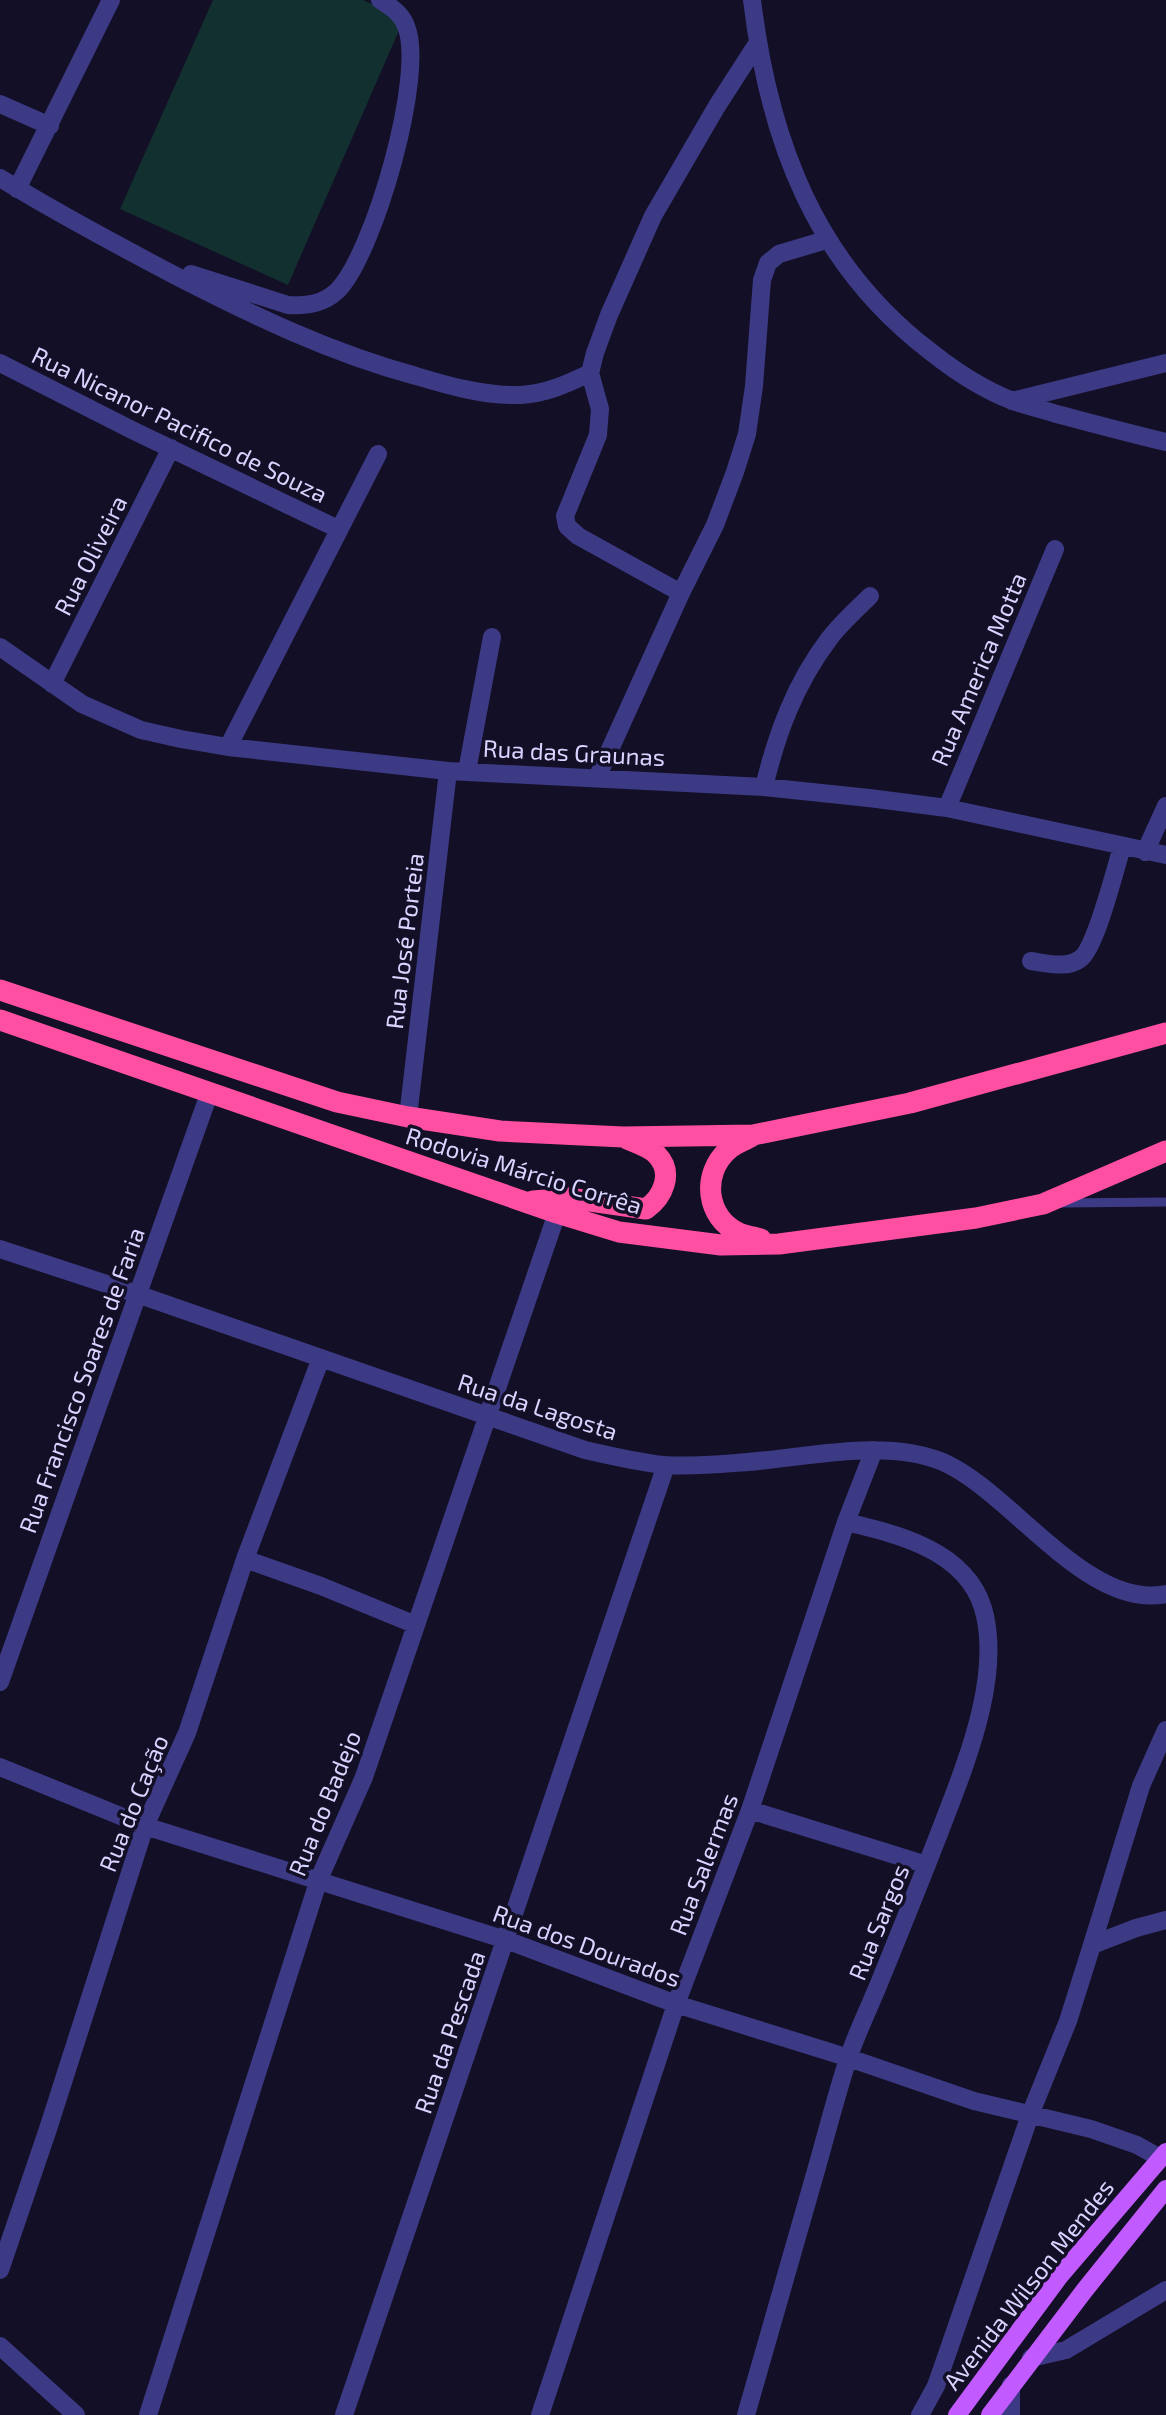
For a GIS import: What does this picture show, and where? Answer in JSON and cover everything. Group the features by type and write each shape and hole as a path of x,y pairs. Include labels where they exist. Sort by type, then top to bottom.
{"highway":[{"name":"Rodovia Márcio Corrêa","path":"0,990 337,1102 408,1117 500,1131 623,1137 753,1135 910,1103 1166,1033"},
{"name":"Rodovia Márcio Corrêa","path":"0,1020 556,1213 619,1232 721,1245 779,1244 976,1218 1043,1204 1166,1151"},
{"path":"753,1135 728,1149 716,1165 710,1184 712,1204 722,1222 739,1233 779,1244"},
{"path":"524,1202 569,1198 646,1209 659,1200 665,1182 663,1164 656,1153 623,1137"}],"main road":[{"name":"Avenida Wilson Mendes","path":"957,2415 1059,2277 1163,2155"},
{"name":"Avenida Wilson Mendes","path":"990,2415 1031,2358 1166,2189"}],"street":[{"path":"135,255 288,305 313,304 327,299 339,289 352,270 377,216 393,158 411,65 407,27 401,16 380,0"},
{"path":"752,0 757,44 783,146 797,184 826,240 878,306 911,338 951,368 1012,401 1166,442"},
{"path":"17,188 50,126 107,1"},
{"path":"681,593 578,536 565,522 566,510 592,452 601,424 600,409 590,373 609,315 653,216 757,44"},
{"path":"0,104 50,126"},
{"path":"0,178 135,255 299,336 372,364 438,383 495,394 521,395 555,389 590,373"},
{"path":"597,778 715,524 735,471 747,434 754,386 759,300 764,270 772,258 779,254 826,240"},
{"path":"1012,401 1166,363"},
{"name":"Rua Nicanor Pacifico de Souza","path":"1,368 338,529"},
{"name":"Rua Oliveira","path":"52,684 171,448"},
{"path":"228,747 378,454"},
{"name":"Rua America Motta","path":"947,808 1055,549"},
{"path":"764,787 775,740 791,702 830,637 870,596"},
{"path":"467,771 492,637"},
{"name":"Rua das Graunas","path":"0,647 82,704 141,730 228,747 448,771 764,787 947,808 1166,855"},
{"name":"Rua José Porteia","path":"408,1117 448,771"},
{"path":"1145,852 1166,806"},
{"path":"1031,961 1066,964 1084,955 1095,932 1122,847"},
{"name":"Rua Francisco Soares de Faria","path":"0,1682 209,1094"},
{"name":"Rua do Badejo","path":"148,2415 319,1880 364,1777 556,1213"},
{"name":"Rua da Lagosta","path":"0,1250 137,1294 585,1450 626,1460 666,1465 746,1462 874,1450 915,1454 944,1463 988,1492 1081,1569 1129,1593 1155,1597 1166,1594"},
{"name":"Rua do Cação","path":"0,2270 145,1826 187,1733 244,1559 321,1358"},
{"name":"Rua Salermas","path":"540,2415 676,2004 750,1810 846,1522 874,1450"},
{"name":"Rua da Pescada","path":"344,2415 666,1465"},
{"name":"Rua Sargos","path":"746,2415 849,2058 928,1865 969,1755 984,1697 988,1641 982,1608 973,1588 960,1572 941,1556 920,1544 892,1533 846,1522"},
{"path":"244,1559 321,1586 416,1625"},
{"path":"920,2415 936,2386 1030,2115 1068,2021 1141,1786 1166,1730"},
{"name":"Rua dos Dourados","path":"0,1768 145,1826 506,1940 676,2004 849,2058 974,2101 1091,2129 1163,2155"},
{"path":"750,1810 928,1865"},
{"path":"1092,1945 1166,1920"},
{"path":"1031,2358 1066,2350 1166,2290"},
{"path":"0,2346 76,2415"},
{"path":"1011,2385 1011,2415"}],"lane":[{"path":"1043,1204 1166,1202"}],"green space":[{"path":"213,0 363,0 404,19 288,285 120,209"}]}
